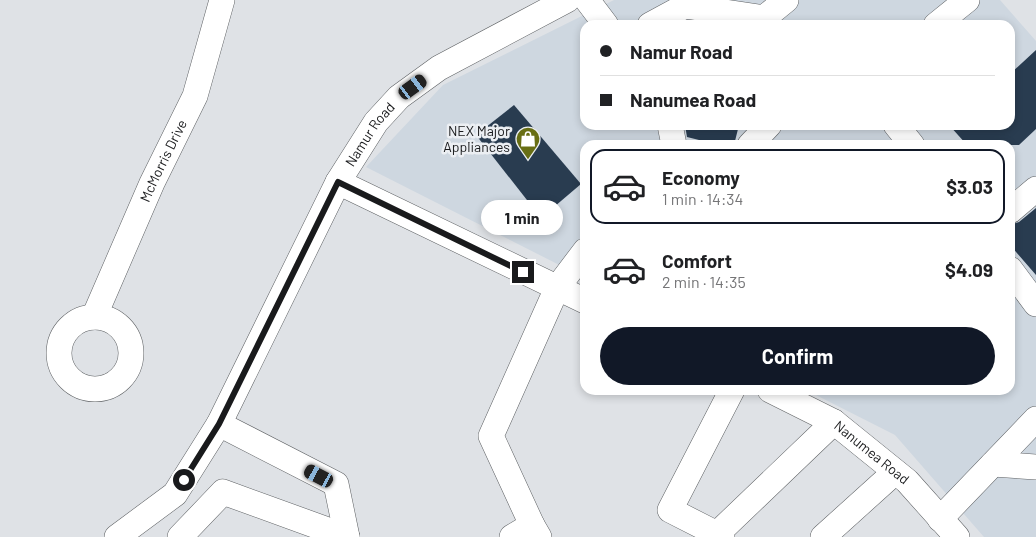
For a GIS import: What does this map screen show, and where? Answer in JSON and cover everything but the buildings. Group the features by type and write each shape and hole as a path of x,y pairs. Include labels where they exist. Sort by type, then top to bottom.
{"street":[{"name":"McMorris Drive","path":"94,317 152,183 195,96 222,0"},
{"name":"Namur Road","path":"118,537 175,494 219,424 338,182 376,122 399,97 439,68 567,0"},
{"path":"587,0 602,20"},
{"path":"659,20 685,6 764,18 786,0"},
{"path":"942,20 967,0"},
{"path":"755,140 764,130"},
{"path":"900,130 908,140"},
{"path":"338,182 580,299"},
{"path":"1015,207 1036,189"},
{"path":"527,533 491,436 557,288 580,258"},
{"path":"1015,276 1036,304"},
{"path":"729,395 670,510 720,536 834,422"},
{"name":"Nanumea Road","path":"780,395 834,422 907,481 949,528"},
{"path":"949,528 993,464 1036,419"},
{"path":"219,424 336,484 347,537"},
{"path":"993,464 1036,467"},
{"path":"824,537 895,472"},
{"path":"180,537 223,492 347,537"}],"shaded area":[{"path":"614,0 1000,0 1036,41 1036,537 984,537 895,435 816,395 1015,395 1015,140 580,140 580,275 366,167 443,85"}],"place":[{"name":"NEX Major Appliances","path":"528,160"}],"route":[{"path":"184,480 219,424 338,182 523,272"}]}
